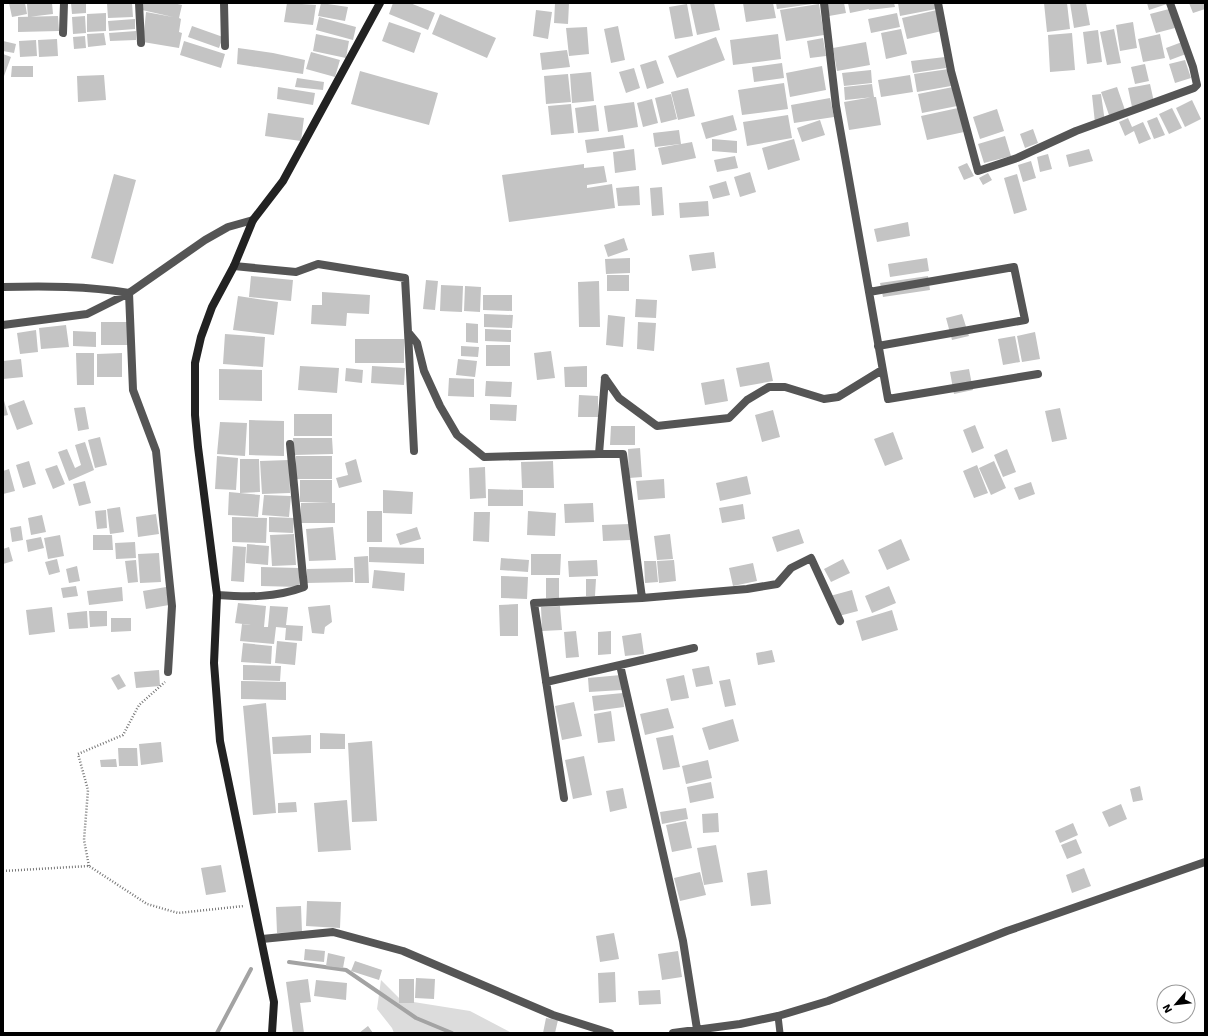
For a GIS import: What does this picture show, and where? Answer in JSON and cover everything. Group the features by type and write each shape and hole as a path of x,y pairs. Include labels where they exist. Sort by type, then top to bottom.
{"street":[{"path":"63,33 64,3"},
{"path":"139,3 141,43"},
{"path":"224,3 225,46"},
{"path":"272,1033 274,1002 220,741 214,663 217,595 198,447 195,415 195,363 201,336 212,307 234,266 253,220 283,181 380,3"},
{"path":"824,3 836,106 888,399 1038,374"},
{"path":"938,3 951,71 978,171 1017,158 1076,131 1194,88 1197,84 1193,67 1170,3"},
{"path":"3,325 86,314 129,293 204,240 228,226 253,220"},
{"path":"234,266 296,272 318,264 405,278 414,451"},
{"path":"868,292 1014,267 1025,320 878,346"},
{"path":"3,287 65,286 100,288 129,293"},
{"path":"129,293 133,390 156,451 172,606 168,672"},
{"path":"408,332 417,343 424,371 440,406 457,435 484,457 623,454 642,598"},
{"path":"599,454 604,378 619,398 657,426 729,418 748,400 769,387 785,387 824,399 838,397 882,370"},
{"path":"217,595 261,597 288,594 304,587 290,444"},
{"path":"564,798 534,603 642,598 747,589 778,584 791,568 811,558 840,621"},
{"path":"546,682 694,648"},
{"path":"620,666 683,941 697,1029"},
{"path":"673,1033 740,1024 778,1016 828,1001 1007,931 1205,862"},
{"path":"262,939 333,932 389,947 403,951 553,1015 610,1033"}],"lane":[{"path":"778,1016 780,1033"}],"path":[{"path":"89,866 84,840 88,790 78,754 123,735 139,705 165,682 168,672"},
{"path":"3,871 89,866 146,904 178,913 254,905"}],"shaded area":[{"path":"381,980 401,1000 470,1011 512,1033 394,1033 392,1028 377,1009"}],"building":[{"path":"9,3 25,3 27,14 12,17"},
{"path":"52,3 53,14 28,17 27,4"},
{"path":"71,3 86,3 86,13 72,14"},
{"path":"107,3 132,3 133,17 108,18"},
{"path":"143,3 173,3 182,5 179,18 181,19 179,32 182,33 179,48 143,42 146,12 173,17 142,10"},
{"path":"287,3 316,5 313,25 284,22"},
{"path":"321,3 348,7 345,21 318,16"},
{"path":"393,3 410,3 435,13 428,30 389,14"},
{"path":"555,3 569,3 568,24 554,23"},
{"path":"690,3 714,3 720,30 697,35"},
{"path":"743,3 773,3 776,18 746,22"},
{"path":"776,3 812,3 812,4 777,9"},
{"path":"826,3 844,3 846,13 829,16"},
{"path":"848,3 868,3 869,9 850,13"},
{"path":"868,3 894,3 895,7 869,10"},
{"path":"898,3 935,3 936,9 900,16"},
{"path":"1044,3 1067,3 1070,29 1047,32"},
{"path":"1070,3 1086,3 1090,25 1074,28"},
{"path":"1147,3 1170,3 1149,10"},
{"path":"1189,3 1205,3 1205,9 1193,13"},
{"path":"687,4 693,36 675,39 669,7"},
{"path":"819,4 824,35 786,41 780,10"},
{"path":"1169,9 1175,28 1156,33 1150,14"},
{"path":"536,10 552,12 548,39 533,36"},
{"path":"937,10 942,31 907,39 902,18"},
{"path":"106,13 106,31 87,32 87,14"},
{"path":"897,13 900,27 871,33 868,19"},
{"path":"440,14 496,38 487,58 432,34"},
{"path":"58,16 59,31 18,32 18,17"},
{"path":"85,16 86,33 73,34 72,17"},
{"path":"319,17 356,27 353,40 316,30"},
{"path":"135,19 135,29 109,31 108,21"},
{"path":"389,22 421,33 414,53 382,41"},
{"path":"1133,22 1137,48 1120,51 1116,25"},
{"path":"192,26 223,37 219,48 188,37"},
{"path":"618,26 625,60 611,63 604,29"},
{"path":"587,27 589,54 569,56 566,28"},
{"path":"901,29 907,54 886,59 881,33"},
{"path":"1114,29 1121,63 1107,65 1100,32"},
{"path":"1098,30 1102,62 1087,64 1083,32"},
{"path":"136,31 136,40 110,41 109,33"},
{"path":"104,33 106,45 88,47 87,34"},
{"path":"1072,33 1075,70 1050,72 1048,35"},
{"path":"316,34 349,41 346,58 313,51"},
{"path":"778,34 781,59 733,65 730,40"},
{"path":"1160,34 1165,58 1143,62 1138,39"},
{"path":"85,36 86,48 74,49 73,37"},
{"path":"716,37 725,60 677,78 668,56"},
{"path":"823,38 826,56 810,58 807,41"},
{"path":"57,39 58,56 39,57 38,40"},
{"path":"36,40 37,56 20,57 19,41"},
{"path":"3,41 16,44 14,53 3,51"},
{"path":"184,41 225,54 221,68 180,55"},
{"path":"866,42 870,65 837,71 833,48"},
{"path":"1182,42 1186,54 1170,60 1166,48"},
{"path":"238,48 273,53 305,60 303,74 237,64"},
{"path":"567,50 570,67 542,70 540,53"},
{"path":"311,52 340,60 335,77 306,69"},
{"path":"3,54 11,57 4,76 3,76"},
{"path":"945,57 946,68 913,73 911,61"},
{"path":"656,60 664,83 647,89 640,65"},
{"path":"1185,60 1191,78 1175,83 1169,64"},
{"path":"782,63 784,78 754,82 752,67"},
{"path":"1145,64 1149,81 1135,84 1131,67"},
{"path":"12,66 33,66 33,77 11,77"},
{"path":"822,66 826,90 790,97 786,73"},
{"path":"634,68 640,88 626,93 619,72"},
{"path":"949,69 951,86 917,92 914,74"},
{"path":"871,70 872,83 844,86 842,73"},
{"path":"360,71 438,93 429,125 351,104"},
{"path":"591,72 594,101 572,103 570,74"},
{"path":"568,74 571,102 546,104 544,76"},
{"path":"104,75 106,100 78,102 77,76"},
{"path":"910,75 913,92 881,97 878,80"},
{"path":"297,78 324,82 323,90 295,87"},
{"path":"784,83 788,109 742,115 738,90"},
{"path":"872,84 874,97 845,100 844,87"},
{"path":"1150,84 1154,102 1132,107 1128,88"},
{"path":"278,87 315,93 313,105 277,99"},
{"path":"953,87 957,106 922,113 918,94"},
{"path":"1117,87 1125,110 1109,115 1101,92"},
{"path":"688,88 695,116 678,120 671,92"},
{"path":"671,94 677,119 661,123 655,98"},
{"path":"1101,94 1105,122 1095,123 1092,95"},
{"path":"876,97 881,125 849,130 844,102"},
{"path":"830,98 834,117 794,123 791,105"},
{"path":"652,99 658,123 643,127 637,103"},
{"path":"1192,100 1201,119 1185,127 1176,108"},
{"path":"634,102 638,127 608,132 604,106"},
{"path":"571,104 574,133 551,135 548,106"},
{"path":"596,105 599,131 578,133 575,108"},
{"path":"958,108 964,132 927,140 921,116"},
{"path":"1172,108 1182,128 1169,134 1159,114"},
{"path":"997,109 1004,131 980,139 973,117"},
{"path":"268,113 304,118 301,141 265,136"},
{"path":"733,115 737,130 706,139 701,123"},
{"path":"788,115 792,138 747,146 743,122"},
{"path":"1157,117 1165,135 1154,139 1147,121"},
{"path":"1128,118 1132,127 1143,122 1151,139 1139,144 1134,131 1125,136 1119,122"},
{"path":"820,120 825,135 802,142 797,128"},
{"path":"1033,129 1038,143 1025,148 1020,134"},
{"path":"679,130 681,144 692,142 696,158 662,165 658,148 680,144 655,147 653,133"},
{"path":"623,135 625,148 587,153 585,140"},
{"path":"1005,136 1011,156 984,163 978,144"},
{"path":"712,139 737,141 737,153 712,151"},
{"path":"794,139 800,160 768,170 762,148"},
{"path":"634,149 636,170 615,173 613,152"},
{"path":"1089,149 1093,161 1069,167 1066,155"},
{"path":"1048,154 1052,169 1040,172 1037,157"},
{"path":"735,156 738,168 717,172 714,160"},
{"path":"1031,161 1036,178 1023,182 1018,165"},
{"path":"967,163 974,176 964,180 958,167"},
{"path":"584,164 584,168 604,166 607,182 587,185 587,188 612,184 615,208 509,222 502,175"},
{"path":"750,172 756,192 740,197 734,177"},
{"path":"988,173 992,180 983,185 979,178"},
{"path":"114,174 136,180 113,264 91,258"},
{"path":"1017,174 1027,210 1014,214 1004,178"},
{"path":"726,181 730,195 713,199 709,186"},
{"path":"639,186 640,205 618,206 616,188"},
{"path":"662,187 664,215 652,216 650,188"},
{"path":"708,201 709,216 680,218 679,203"},
{"path":"908,222 910,236 877,242 874,229"},
{"path":"624,238 628,250 608,257 604,245"},
{"path":"714,252 716,268 692,271 689,255"},
{"path":"630,258 630,273 606,274 605,259"},
{"path":"927,258 929,271 890,277 888,264"},
{"path":"607,275 629,275 629,291 607,291"},
{"path":"251,276 293,280 291,301 249,297"},
{"path":"928,276 930,290 883,297 880,283"},
{"path":"426,280 438,281 435,310 423,309"},
{"path":"599,281 600,327 579,327 578,282"},
{"path":"441,285 463,286 462,312 440,311"},
{"path":"465,286 481,287 480,312 464,311"},
{"path":"322,292 370,295 369,314 347,313 346,326 311,324 312,305 322,305"},
{"path":"483,295 512,295 512,311 483,310"},
{"path":"238,296 278,302 274,335 233,330"},
{"path":"636,299 657,300 656,318 635,317"},
{"path":"484,314 513,315 512,328 484,327"},
{"path":"962,314 969,336 952,340 946,318"},
{"path":"608,315 625,317 623,347 606,345"},
{"path":"101,322 128,322 128,345 101,345"},
{"path":"638,322 656,323 654,351 637,349"},
{"path":"466,323 478,324 478,343 466,342"},
{"path":"66,325 69,347 41,349 39,328"},
{"path":"485,329 511,330 511,342 485,341"},
{"path":"36,330 38,352 20,354 17,333"},
{"path":"73,331 96,332 96,347 73,346"},
{"path":"1035,332 1040,359 1022,362 1017,336"},
{"path":"225,334 265,337 263,367 223,364"},
{"path":"1015,336 1020,362 1003,365 998,339"},
{"path":"355,339 404,339 404,363 355,363"},
{"path":"486,345 510,345 510,366 486,366"},
{"path":"461,346 479,347 478,357 461,356"},
{"path":"551,351 555,378 537,380 534,353"},
{"path":"76,353 94,353 94,385 77,385"},
{"path":"122,353 122,377 97,377 97,354"},
{"path":"21,359 23,377 3,379 3,361"},
{"path":"458,359 477,361 475,377 456,375"},
{"path":"769,362 773,381 740,387 736,368"},
{"path":"300,366 339,368 337,393 298,390"},
{"path":"372,366 405,368 404,385 371,383"},
{"path":"587,366 587,387 565,387 564,367"},
{"path":"346,368 363,370 362,383 345,381"},
{"path":"219,369 262,370 262,401 219,400"},
{"path":"969,369 973,390 954,394 950,372"},
{"path":"449,378 474,379 474,397 448,396"},
{"path":"724,379 728,401 705,405 701,383"},
{"path":"486,381 512,382 511,397 485,396"},
{"path":"579,395 598,396 598,417 578,417"},
{"path":"3,397 8,415 3,416"},
{"path":"24,400 33,424 17,430 8,406"},
{"path":"490,404 517,405 516,421 490,420"},
{"path":"85,407 89,429 78,431 74,408"},
{"path":"1060,408 1067,439 1052,442 1045,411"},
{"path":"773,410 780,437 762,442 755,415"},
{"path":"294,414 332,414 332,436 294,436"},
{"path":"249,420 284,421 284,456 249,455"},
{"path":"220,422 247,423 245,456 217,454"},
{"path":"975,425 984,448 972,453 963,430"},
{"path":"611,426 635,426 635,445 610,445"},
{"path":"893,432 903,459 885,466 874,439"},
{"path":"100,437 107,465 95,468 88,440"},
{"path":"293,438 332,438 333,454 294,455"},
{"path":"85,442 94,470 69,481 58,452 67,449 75,468 81,465 75,445"},
{"path":"640,448 642,477 629,478 628,449"},
{"path":"1007,449 1016,472 1003,477 994,455"},
{"path":"217,456 238,458 236,490 215,489"},
{"path":"296,456 332,456 332,479 296,479"},
{"path":"240,459 259,459 260,492 240,493"},
{"path":"356,459 362,482 339,488 336,478 348,475 345,463"},
{"path":"289,460 290,493 262,494 260,461"},
{"path":"29,461 36,484 23,488 16,465"},
{"path":"553,461 554,488 522,488 521,462"},
{"path":"994,461 1006,488 991,495 979,468"},
{"path":"57,465 65,484 53,489 45,469"},
{"path":"977,465 988,493 974,498 963,471"},
{"path":"485,467 486,498 470,499 469,468"},
{"path":"9,469 15,491 3,494 3,471"},
{"path":"747,476 751,494 720,501 716,483"},
{"path":"664,479 665,498 638,500 636,481"},
{"path":"300,480 332,480 332,503 335,503 335,523 301,523 301,503 330,502 300,502"},
{"path":"85,481 91,503 79,506 73,484"},
{"path":"1031,482 1035,494 1019,500 1014,488"},
{"path":"488,489 523,490 523,506 488,506"},
{"path":"383,490 413,492 412,514 383,513"},
{"path":"229,492 260,495 258,517 228,515"},
{"path":"264,495 291,496 289,517 262,515"},
{"path":"593,503 594,522 565,523 564,504"},
{"path":"743,504 745,519 722,523 719,508"},
{"path":"120,507 124,532 110,534 107,509"},
{"path":"106,510 107,528 97,529 95,511"},
{"path":"367,511 382,511 382,542 367,542"},
{"path":"528,511 556,513 555,536 527,535"},
{"path":"474,512 490,512 489,542 473,541"},
{"path":"156,514 159,534 138,537 136,517"},
{"path":"42,515 46,532 31,535 28,518"},
{"path":"232,517 267,518 266,543 232,542"},
{"path":"269,517 294,518 293,533 269,532"},
{"path":"630,524 631,540 603,541 602,525"},
{"path":"21,526 23,540 12,542 10,528"},
{"path":"333,527 336,560 309,561 306,529"},
{"path":"417,527 421,539 400,545 396,534"},
{"path":"799,529 804,543 777,552 772,537"},
{"path":"294,534 296,565 272,566 270,535"},
{"path":"670,534 673,559 657,560 654,536"},
{"path":"60,535 64,556 48,559 44,538"},
{"path":"93,535 112,535 113,550 93,550"},
{"path":"41,537 44,548 28,552 26,540"},
{"path":"901,539 910,560 887,570 878,550"},
{"path":"135,542 136,558 116,559 115,543"},
{"path":"247,544 269,546 268,565 246,563"},
{"path":"233,546 246,547 244,582 231,581"},
{"path":"9,547 13,561 3,564 3,549"},
{"path":"369,547 424,548 424,564 369,562"},
{"path":"159,553 161,582 140,583 138,554"},
{"path":"531,554 561,554 560,575 531,575"},
{"path":"368,556 369,583 355,583 354,557"},
{"path":"501,558 529,560 528,572 500,570"},
{"path":"57,559 60,572 49,575 45,562"},
{"path":"843,559 850,573 831,582 824,569"},
{"path":"136,560 138,582 128,583 125,561"},
{"path":"597,560 598,576 569,577 568,561"},
{"path":"674,560 676,581 659,583 657,561"},
{"path":"644,561 656,561 658,582 645,583"},
{"path":"753,563 757,581 733,586 729,568"},
{"path":"77,566 80,581 69,583 66,569"},
{"path":"261,567 299,568 299,587 261,586"},
{"path":"353,568 353,582 307,583 307,569"},
{"path":"374,570 405,573 404,591 372,588"},
{"path":"501,576 528,577 527,599 501,598"},
{"path":"546,578 559,578 559,598 546,598"},
{"path":"586,579 596,579 595,596 586,596"},
{"path":"76,586 78,596 63,598 61,588"},
{"path":"889,586 896,603 872,613 865,596"},
{"path":"122,587 123,601 89,605 87,591"},
{"path":"166,587 169,605 146,609 143,591"},
{"path":"852,590 858,611 835,617 830,596"},
{"path":"238,603 266,606 264,627 268,627 270,606 288,607 286,625 303,626 302,641 285,640 286,628 276,627 274,644 240,641 242,624 251,625 235,623"},
{"path":"518,604 518,636 500,636 499,605"},
{"path":"330,605 332,622 325,627 324,634 312,633 308,607"},
{"path":"560,606 562,630 542,631 541,607"},
{"path":"52,607 55,632 29,635 26,610"},
{"path":"892,610 898,630 862,641 856,621"},
{"path":"87,611 88,628 69,629 67,613"},
{"path":"89,611 107,611 107,626 90,627"},
{"path":"111,618 131,618 131,631 111,632"},
{"path":"576,631 579,657 566,658 564,632"},
{"path":"611,631 611,654 598,655 598,632"},
{"path":"641,633 644,654 625,656 622,636"},
{"path":"277,641 297,643 295,665 275,663"},
{"path":"243,643 272,646 271,664 241,662"},
{"path":"772,650 775,662 758,665 756,653"},
{"path":"243,665 281,666 280,681 243,680"},
{"path":"709,666 713,684 696,687 692,669"},
{"path":"159,670 160,686 136,688 134,672"},
{"path":"119,674 126,686 118,690 111,678"},
{"path":"621,675 622,690 589,692 588,678"},
{"path":"684,675 689,698 671,701 666,679"},
{"path":"730,679 736,705 725,707 719,681"},
{"path":"241,681 286,682 286,700 241,699"},
{"path":"623,693 624,707 594,711 592,696"},
{"path":"574,702 582,736 562,740 555,706"},
{"path":"266,703 276,813 253,815 243,706"},
{"path":"668,708 674,728 645,735 640,714"},
{"path":"611,711 615,741 598,743 594,714"},
{"path":"733,719 739,741 709,750 702,728"},
{"path":"320,733 345,734 345,749 320,749"},
{"path":"311,735 311,753 273,754 272,737"},
{"path":"673,735 680,767 663,770 656,738"},
{"path":"372,741 377,821 352,822 348,743"},
{"path":"161,742 163,762 141,765 139,744"},
{"path":"118,748 137,748 138,766 119,766"},
{"path":"584,756 592,795 573,799 565,760"},
{"path":"116,759 117,767 101,767 100,760"},
{"path":"708,760 712,778 686,784 682,766"},
{"path":"711,782 714,798 690,803 687,787"},
{"path":"1140,786 1143,800 1133,802 1130,789"},
{"path":"623,788 627,808 610,812 606,791"},
{"path":"347,800 351,850 318,852 314,803"},
{"path":"296,802 297,812 278,813 278,803"},
{"path":"1121,804 1127,819 1109,827 1102,812"},
{"path":"686,808 688,819 662,824 660,812"},
{"path":"718,813 719,832 703,833 702,814"},
{"path":"686,821 692,848 672,852 666,825"},
{"path":"1073,823 1078,835 1060,843 1055,831"},
{"path":"1076,839 1082,853 1067,859 1061,845"},
{"path":"716,845 723,882 704,885 697,848"},
{"path":"221,865 226,892 206,895 201,868"},
{"path":"1084,868 1091,886 1072,893 1066,875"},
{"path":"767,870 771,904 751,906 747,873"},
{"path":"700,872 706,895 680,901 674,878"},
{"path":"307,901 341,902 340,928 306,926"},
{"path":"301,906 302,932 277,933 276,907"},
{"path":"614,933 619,959 600,962 596,936"},
{"path":"305,949 325,951 324,962 304,960"},
{"path":"678,951 682,977 662,980 658,954"},
{"path":"328,953 345,957 343,968 326,966"},
{"path":"355,961 382,970 379,980 351,971"},
{"path":"615,972 616,1002 599,1003 598,973"},
{"path":"416,978 435,979 434,999 415,998"},
{"path":"308,979 311,1002 300,1003 304,1033 293,1033 286,982"},
{"path":"399,979 414,979 414,1003 399,1003"},
{"path":"316,980 347,983 346,1000 314,996"},
{"path":"660,990 661,1004 639,1005 638,991"},
{"path":"546,1018 558,1020 555,1033 543,1033"},
{"path":"368,1026 373,1033 359,1033"}],"waterway":[{"path":"289,962 346,970 416,1018 452,1033"},
{"path":"217,1033 251,969"}]}
